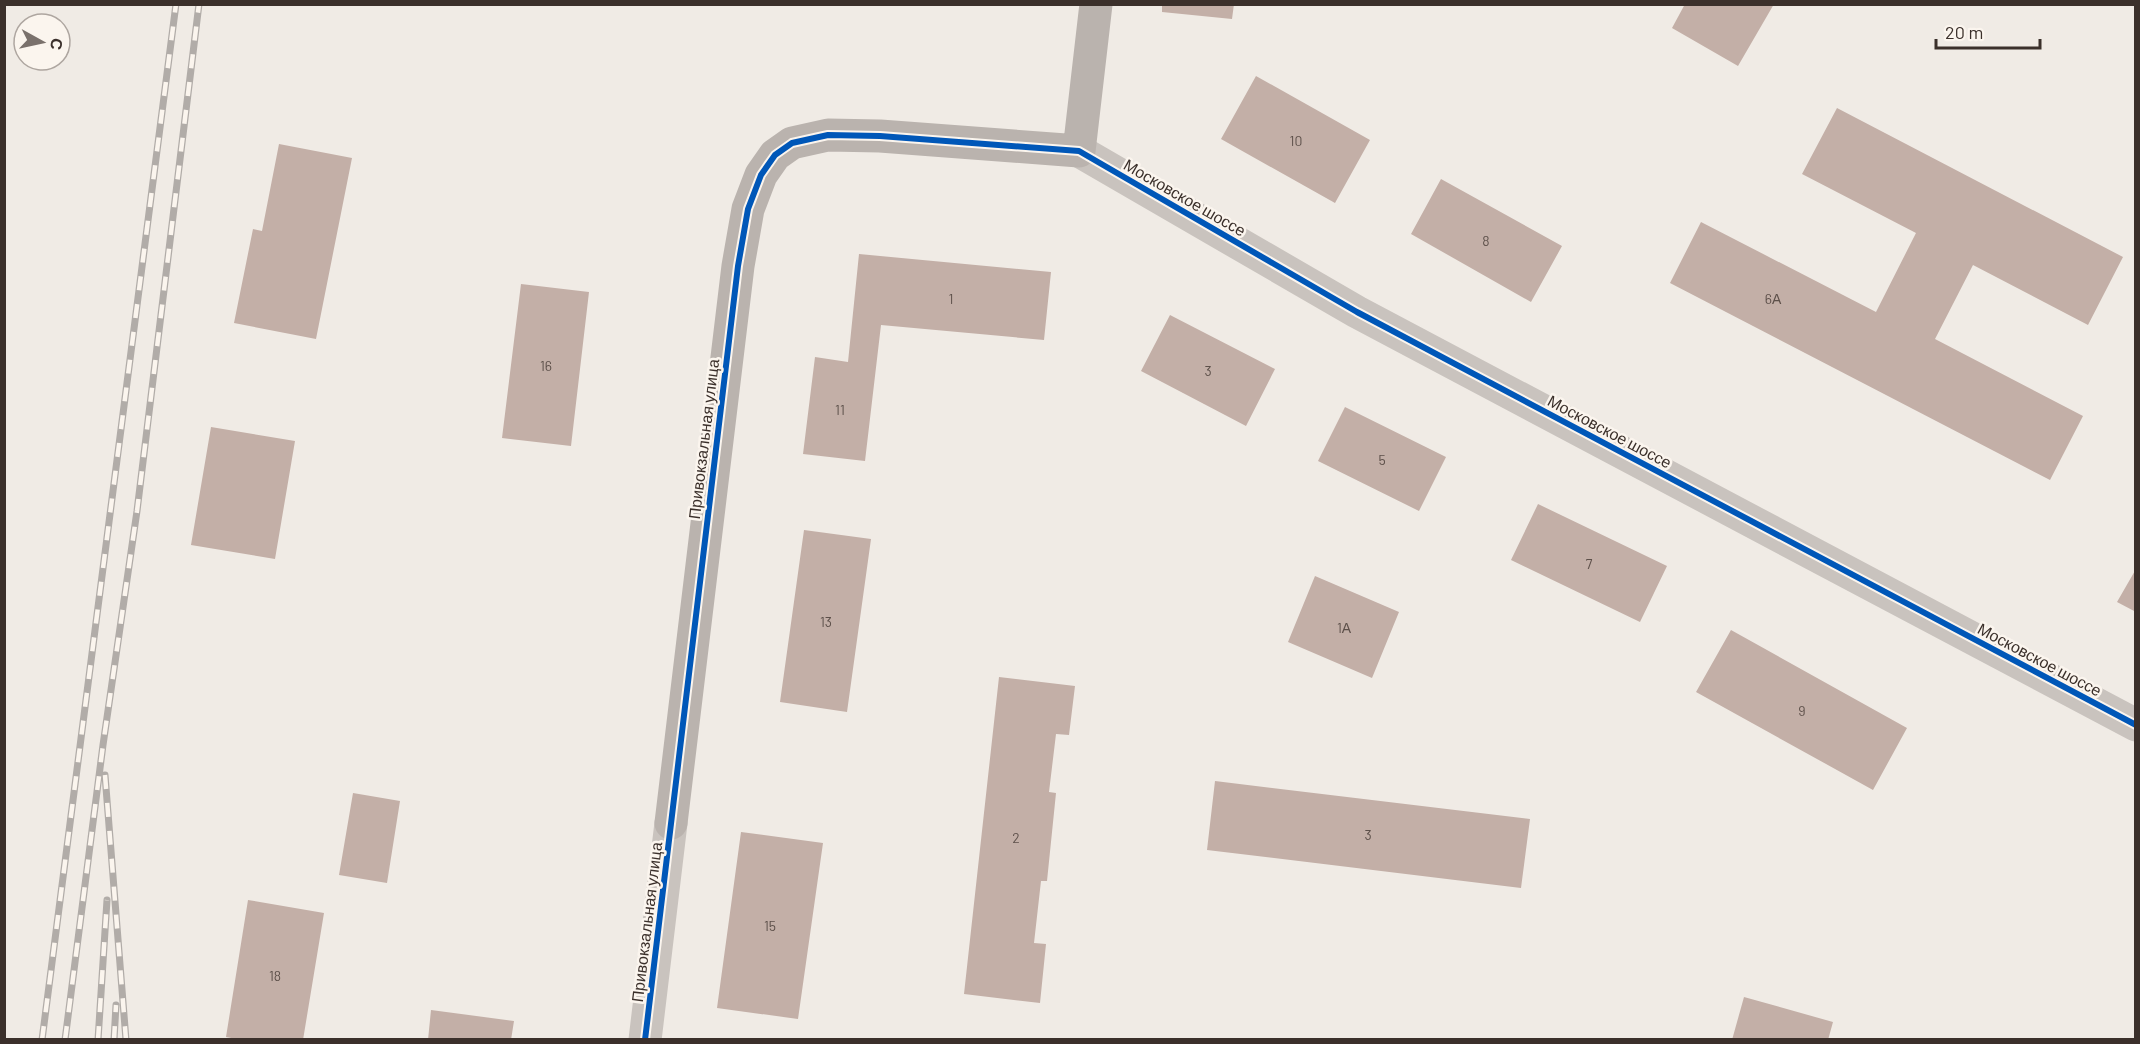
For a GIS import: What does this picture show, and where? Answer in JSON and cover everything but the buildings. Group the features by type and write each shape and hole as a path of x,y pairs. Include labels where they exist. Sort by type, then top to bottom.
{"street":[{"path":"1079,151 1096,4"},
{"name":"Привокзальная улица","path":"645,1040 738,266 748,208 761,175 775,155 792,143 828,135 880,136 1079,151"},
{"name":"Московское шоссе","path":"1079,151 1357,312 2136,725"}],"railway":[{"path":"42,1040 176,4"},
{"path":"65,1040 103,745 137,511 199,4"},
{"path":"105,775 126,1040"},
{"path":"98,1040 107,900"},
{"path":"114,1040 116,1005"}],"cycle path":[{"path":"645,1040 738,266 748,209 761,175 775,155 792,143 828,135 880,136 1079,151 1357,312 2136,725"}]}
